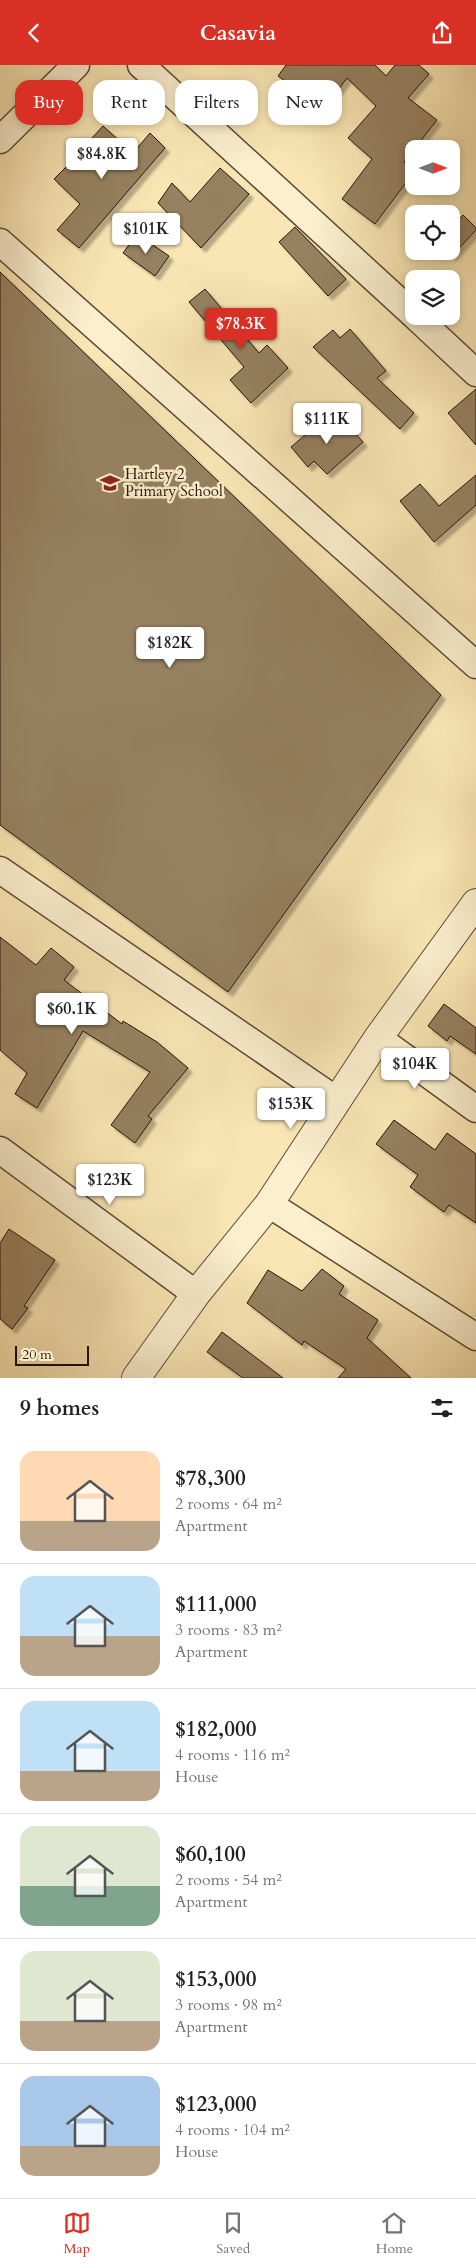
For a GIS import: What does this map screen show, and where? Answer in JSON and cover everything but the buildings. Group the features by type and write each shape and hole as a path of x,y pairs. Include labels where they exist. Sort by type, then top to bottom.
{"street":[{"path":"0,140 76,65"},
{"path":"141,65 405,308"},
{"path":"0,243 476,665"},
{"path":"424,325 476,373"},
{"path":"0,870 336,1100"},
{"path":"142,1376 196,1294 269,1204 378,1038 476,903"},
{"path":"378,1038 476,1109"},
{"path":"0,1150 196,1294"},
{"path":"269,1204 476,1337"}],"place":[{"name":"Hartley 2 Primary School","path":"110,483"}]}
